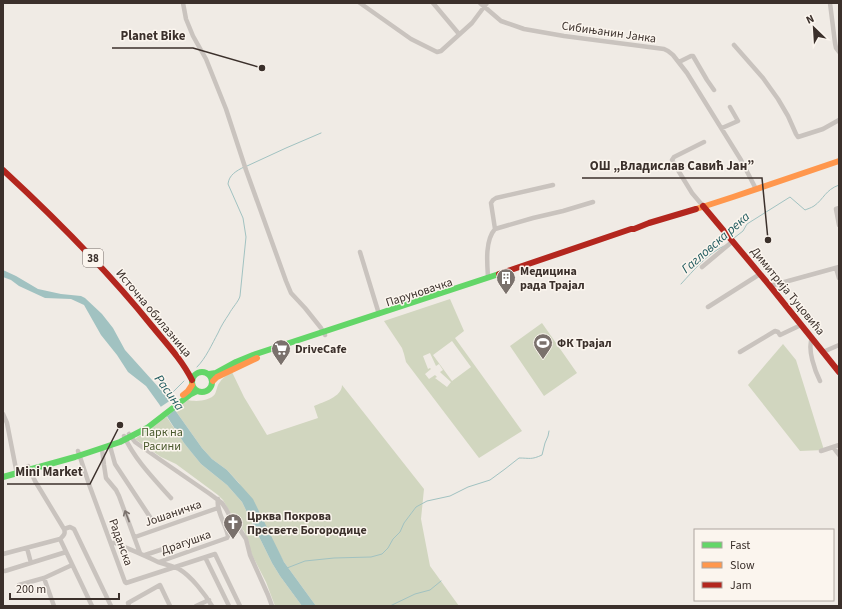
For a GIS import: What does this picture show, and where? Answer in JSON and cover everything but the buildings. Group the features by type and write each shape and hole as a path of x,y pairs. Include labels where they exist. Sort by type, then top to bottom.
{"main road":[{"name":"Паруновачка","path":"209,374 253,355 324,334 626,233 631,229 756,190 839,161"},
{"name":"Источна обилазница","path":"3,170 46,210 115,282 186,368 192,383"},
{"name":"Димитрија Туцовића","path":"703,206 839,372"},
{"name":"Паруновачка","path":"212,381 217,377 250,361 379,314 626,233"},
{"name":"Источна обилазница","path":"186,368 198,373"},
{"name":"38","path":"198,373 203,372 209,374"},
{"path":"185,396 195,375 198,373"},
{"path":"3,476 110,446 147,425 185,396 197,391 201,393 207,392 212,387 212,381 209,374"},
{"name":"38","path":"192,383 197,391"},
{"path":"79,454 127,437"},
{"path":"3,472 29,468"}],"street":[{"path":"183,3 186,19 209,66 226,109 243,162 291,293 305,308 324,334"},
{"path":"360,3 412,39 437,52 441,51 472,23 486,5"},
{"path":"433,3 459,34"},
{"name":"Сибињанин Јанка","path":"480,3 486,5 501,21 524,29 564,36 664,49 671,52 687,72 722,128 741,160 756,190"},
{"path":"830,3 835,43 839,52"},
{"path":"734,45 763,78 778,99 798,137 823,128 839,120"},
{"path":"679,62 693,56 714,90"},
{"path":"722,128 738,122 730,107"},
{"path":"703,206 692,193 672,160 674,157 704,142"},
{"path":"488,277 488,244 495,229 492,203 493,200 496,198 553,185"},
{"path":"495,229 593,202"},
{"path":"839,208 836,209 839,225"},
{"path":"702,267 733,242"},
{"path":"360,252 379,314"},
{"path":"770,286 837,268 839,278"},
{"path":"708,307 760,274"},
{"path":"740,352 776,331 780,335 801,325"},
{"path":"812,338 810,343 812,356 820,381"},
{"path":"823,352 839,345"},
{"path":"3,414 16,469"},
{"path":"127,437 143,467 171,498"},
{"path":"127,437 218,499 246,540 250,555 272,606"},
{"path":"821,451 839,445"},
{"path":"110,446 115,464 150,517"},
{"path":"833,447 839,455"},
{"path":"102,448 106,478 119,496 140,553"},
{"name":"Раданска","path":"79,454 126,583 205,557"},
{"path":"3,554 60,539 65,534 64,529 29,468"},
{"name":"Драгушка","path":"158,562 227,538 227,532 217,504 218,499"},
{"name":"Јошаничка","path":"134,537 218,508"},
{"path":"64,529 70,527 74,529 111,606"},
{"name":"Драгушка","path":"145,555 202,536"},
{"path":"60,539 92,606"},
{"path":"111,543 115,543 180,570 209,600 212,606"},
{"path":"27,548 32,563"},
{"path":"5,571 66,552"},
{"path":"229,606 205,557 215,554 240,606"},
{"path":"19,585 44,578 72,565"},
{"path":"44,578 54,606"},
{"path":"129,606 128,603 160,585 170,606"},
{"path":"196,606 209,600"}],"green space":[{"path":"450,299 464,331 455,338 522,431 479,458 406,362 402,348 384,321","holes":["452,341 471,367 452,381 433,355","430,353 436,366 439,364 443,370 440,372 451,382 447,387 435,378 437,377 435,375 429,379 425,374 431,369 428,369 423,356"]},
{"name":"ФК Трајал","path":"542,323 577,373 544,396 510,346"},
{"path":"783,344 796,360 824,450 800,451 748,385"},
{"path":"232,372 244,397 267,435 318,418 314,406 336,396 342,385 424,489 421,519 430,566 459,606 316,606 284,562 239,483 202,448 175,410 188,400 203,400 213,396 221,380"},
{"name":"Парк на Расини","path":"166,416 184,443 201,464 227,485 242,502 272,563 302,606 275,606 266,582 252,555 249,542 244,531 236,523 223,500 218,495 176,464 161,457 135,439"}],"water":[{"path":"3,270 38,289 61,294 81,296 102,314 113,328 125,350 161,390 202,448 212,459 227,470 253,499 284,562 316,606 302,606 272,563 242,502 227,485 201,464 192,453 146,386 128,372 101,335 84,305 71,299 45,298 3,277"}],"pier":[{"path":"171,400 177,408 165,418 159,408"}],"waterway":[{"path":"247,166 321,133"},
{"path":"197,367 206,355 240,296 246,237 243,218 228,184 231,176 244,167"},
{"name":"Гагловска река","path":"734,238 743,231 747,224 790,197 805,210 814,206 831,189 839,185"},
{"name":"Гагловска река","path":"681,284 706,258 724,246"},
{"name":"Расина","path":"166,399 184,381"},
{"name":"Гагловска река","path":"287,568 305,561 334,558 371,557 382,554 400,532 404,523 416,507 427,501 450,496 468,487 490,480 519,458 533,458 542,455 549,431"},
{"path":"390,606 415,594 430,590 441,581"}],"traffic: fast":[{"path":"209,374 216,373 253,355 499,274"},
{"path":"198,372 206,372 212,378 212,382 212,386 206,392 198,392 192,386 192,378 198,372"},
{"path":"3,477 75,457 120,442 147,428 197,391"}],"traffic: slow":[{"path":"696,209 839,161"},
{"path":"213,381 217,377 257,358"},
{"path":"183,395 192,385"}],"traffic: jam":[{"path":"3,170 62,226 99,265 174,352 192,380"},
{"path":"703,206 839,372"},
{"path":"499,274 649,223 696,209"}],"place":[{"name":"Planet Bike","path":"262,68"},
{"name":"ОШ „Владислав Савић Јан”","path":"768,240"},
{"name":"Медицина рада Трајал","path":"506,295"},
{"name":"ФК Трајал","path":"543,360"},
{"name":"DriveCafe","path":"281,366"},
{"name":"Mini Market","path":"120,425"},
{"name":"Црква Покрова Пресвете Богородице","path":"233,540"}]}
